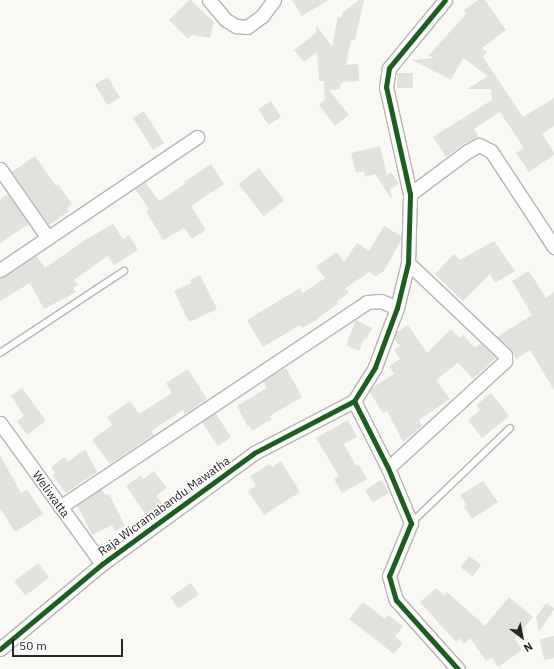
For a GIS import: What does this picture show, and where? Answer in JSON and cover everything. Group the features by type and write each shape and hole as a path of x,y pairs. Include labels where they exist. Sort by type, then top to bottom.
{"street":[{"path":"209,0 226,20 236,26 247,27 262,16 274,0"},
{"path":"445,0 388,68 386,87 410,194 408,263 397,308 375,367 354,401 388,468 411,523 389,576 396,600 458,669"},
{"path":"0,270 198,137"},
{"path":"410,194 468,151 479,145 491,151 554,247"},
{"path":"0,169 48,238"},
{"path":"388,468 505,361 505,355 408,263"},
{"path":"60,506 367,302 381,301 397,308"},
{"name":"Raja Wicramabandu Mawatha","path":"0,649 102,564 254,453 354,401"},
{"name":"Weliwatta","path":"0,423 102,564"}],"lane":[{"path":"0,353 124,271"},
{"path":"411,523 510,428"}],"building":[{"path":"189,0 191,0 214,22 210,38 192,35 188,39 169,20"},
{"path":"292,0 329,0 302,16"},
{"path":"359,0 364,0 355,40 351,39 346,65 358,64 359,81 342,82 343,84 340,84 340,89 329,90 349,115 335,126 319,105 325,100 324,81 319,81 317,52 304,62 294,50 316,33 316,25 332,46 338,17 341,18 343,12"},
{"path":"478,0 485,0 506,30 482,48 487,52 483,57 523,117 554,98 554,126 542,134 554,152 554,155 529,172 516,153 524,148 500,112 474,129 479,137 464,144 446,157 433,137 492,100 491,89 467,89 488,76 463,58 451,80 412,60 435,58 428,56 466,14 464,10"},
{"path":"397,73 413,73 413,88 397,88"},
{"path":"108,77 120,98 107,105 95,84"},
{"path":"271,101 281,117 268,125 258,109"},
{"path":"144,111 164,143 153,150 133,118"},
{"path":"380,146 387,175 391,172 399,184 390,189 391,198 375,174 365,177 364,171 356,173 351,153"},
{"path":"35,156 56,186 58,184 72,204 67,208 69,211 49,225 12,172"},
{"path":"211,164 224,184 191,206 206,230 192,239 184,228 163,240 146,211 149,209 135,189 145,182 159,201 185,184 184,182"},
{"path":"259,168 284,200 264,216 239,184"},
{"path":"8,194 29,224 0,243 0,199"},
{"path":"113,224 123,239 129,235 138,250 114,265 108,256 74,280 78,285 73,288 76,292 44,309 30,283 0,301 0,278 36,255 45,268 85,240"},
{"path":"384,226 401,236 401,240 384,271 376,276 369,272 346,288 349,293 337,301 338,303 316,320 302,328 300,325 263,347 247,320 300,288 303,293 325,278 316,266 337,252 344,262 357,243 369,251"},
{"path":"494,241 515,271 495,283 490,274 463,301 435,274 454,254 460,260"},
{"path":"529,271 546,298 554,292 554,390 530,350 516,359 511,349 497,337 532,315 512,281"},
{"path":"200,275 217,309 189,322 174,291 191,283 190,280"},
{"path":"356,320 372,328 366,340 364,339 359,351 346,345"},
{"path":"408,325 427,353 451,329 460,338 463,335 475,348 481,343 496,358 473,379 458,363 436,380 450,399 419,420 422,426 403,442 387,411 383,413 369,391 394,374 389,366 400,359 394,349 400,346 394,338 396,333"},
{"path":"286,368 302,397 270,416 272,419 252,431 250,426 248,427 237,406 267,388 263,381"},
{"path":"188,369 207,399 185,414 183,410 151,431 154,435 110,464 92,440 112,425 107,417 130,401 139,414 172,393 166,383"},
{"path":"22,388 46,421 27,435 17,421 24,416 11,396"},
{"path":"491,393 509,416 482,438 468,420 480,410 476,405"},
{"path":"215,413 231,437 218,446 202,422"},
{"path":"348,420 357,437 344,444 356,466 359,465 367,479 342,493 334,479 339,476 316,438"},
{"path":"85,449 97,472 66,493 52,475 55,473 51,467 65,457 68,462"},
{"path":"0,455 21,493 27,489 43,514 15,532 0,508"},
{"path":"281,461 300,492 264,515 248,491 256,486 250,476 270,464 272,467"},
{"path":"154,471 167,488 156,496 162,503 146,515 126,486 141,475 143,479"},
{"path":"381,480 389,493 373,503 365,490"},
{"path":"483,481 498,502 472,519 464,506 467,505 460,495"},
{"path":"101,489 106,495 109,494 125,526 115,531 112,525 92,535 77,505"},
{"path":"469,556 481,565 473,576 461,567"},
{"path":"38,563 49,577 25,596 14,581"},
{"path":"191,583 199,595 178,609 170,597"},
{"path":"436,588 444,596 447,592 485,626 509,597 533,617 515,639 522,650 498,667 492,658 486,661 470,638 464,644 459,638 456,642 420,602"},
{"path":"363,602 385,619 388,615 403,626 395,637 403,643 394,654 349,619"},
{"path":"546,603 554,608 554,610 539,632 536,617"},
{"path":"554,636 554,658 544,660 540,639"}],"cycle path":[{"path":"354,401 375,367 397,308 408,263 410,194 386,87 389,68 445,0"},
{"path":"354,401 388,468 411,523 389,576 396,600 458,669"},
{"path":"0,649 102,564 254,453 354,401"}]}
